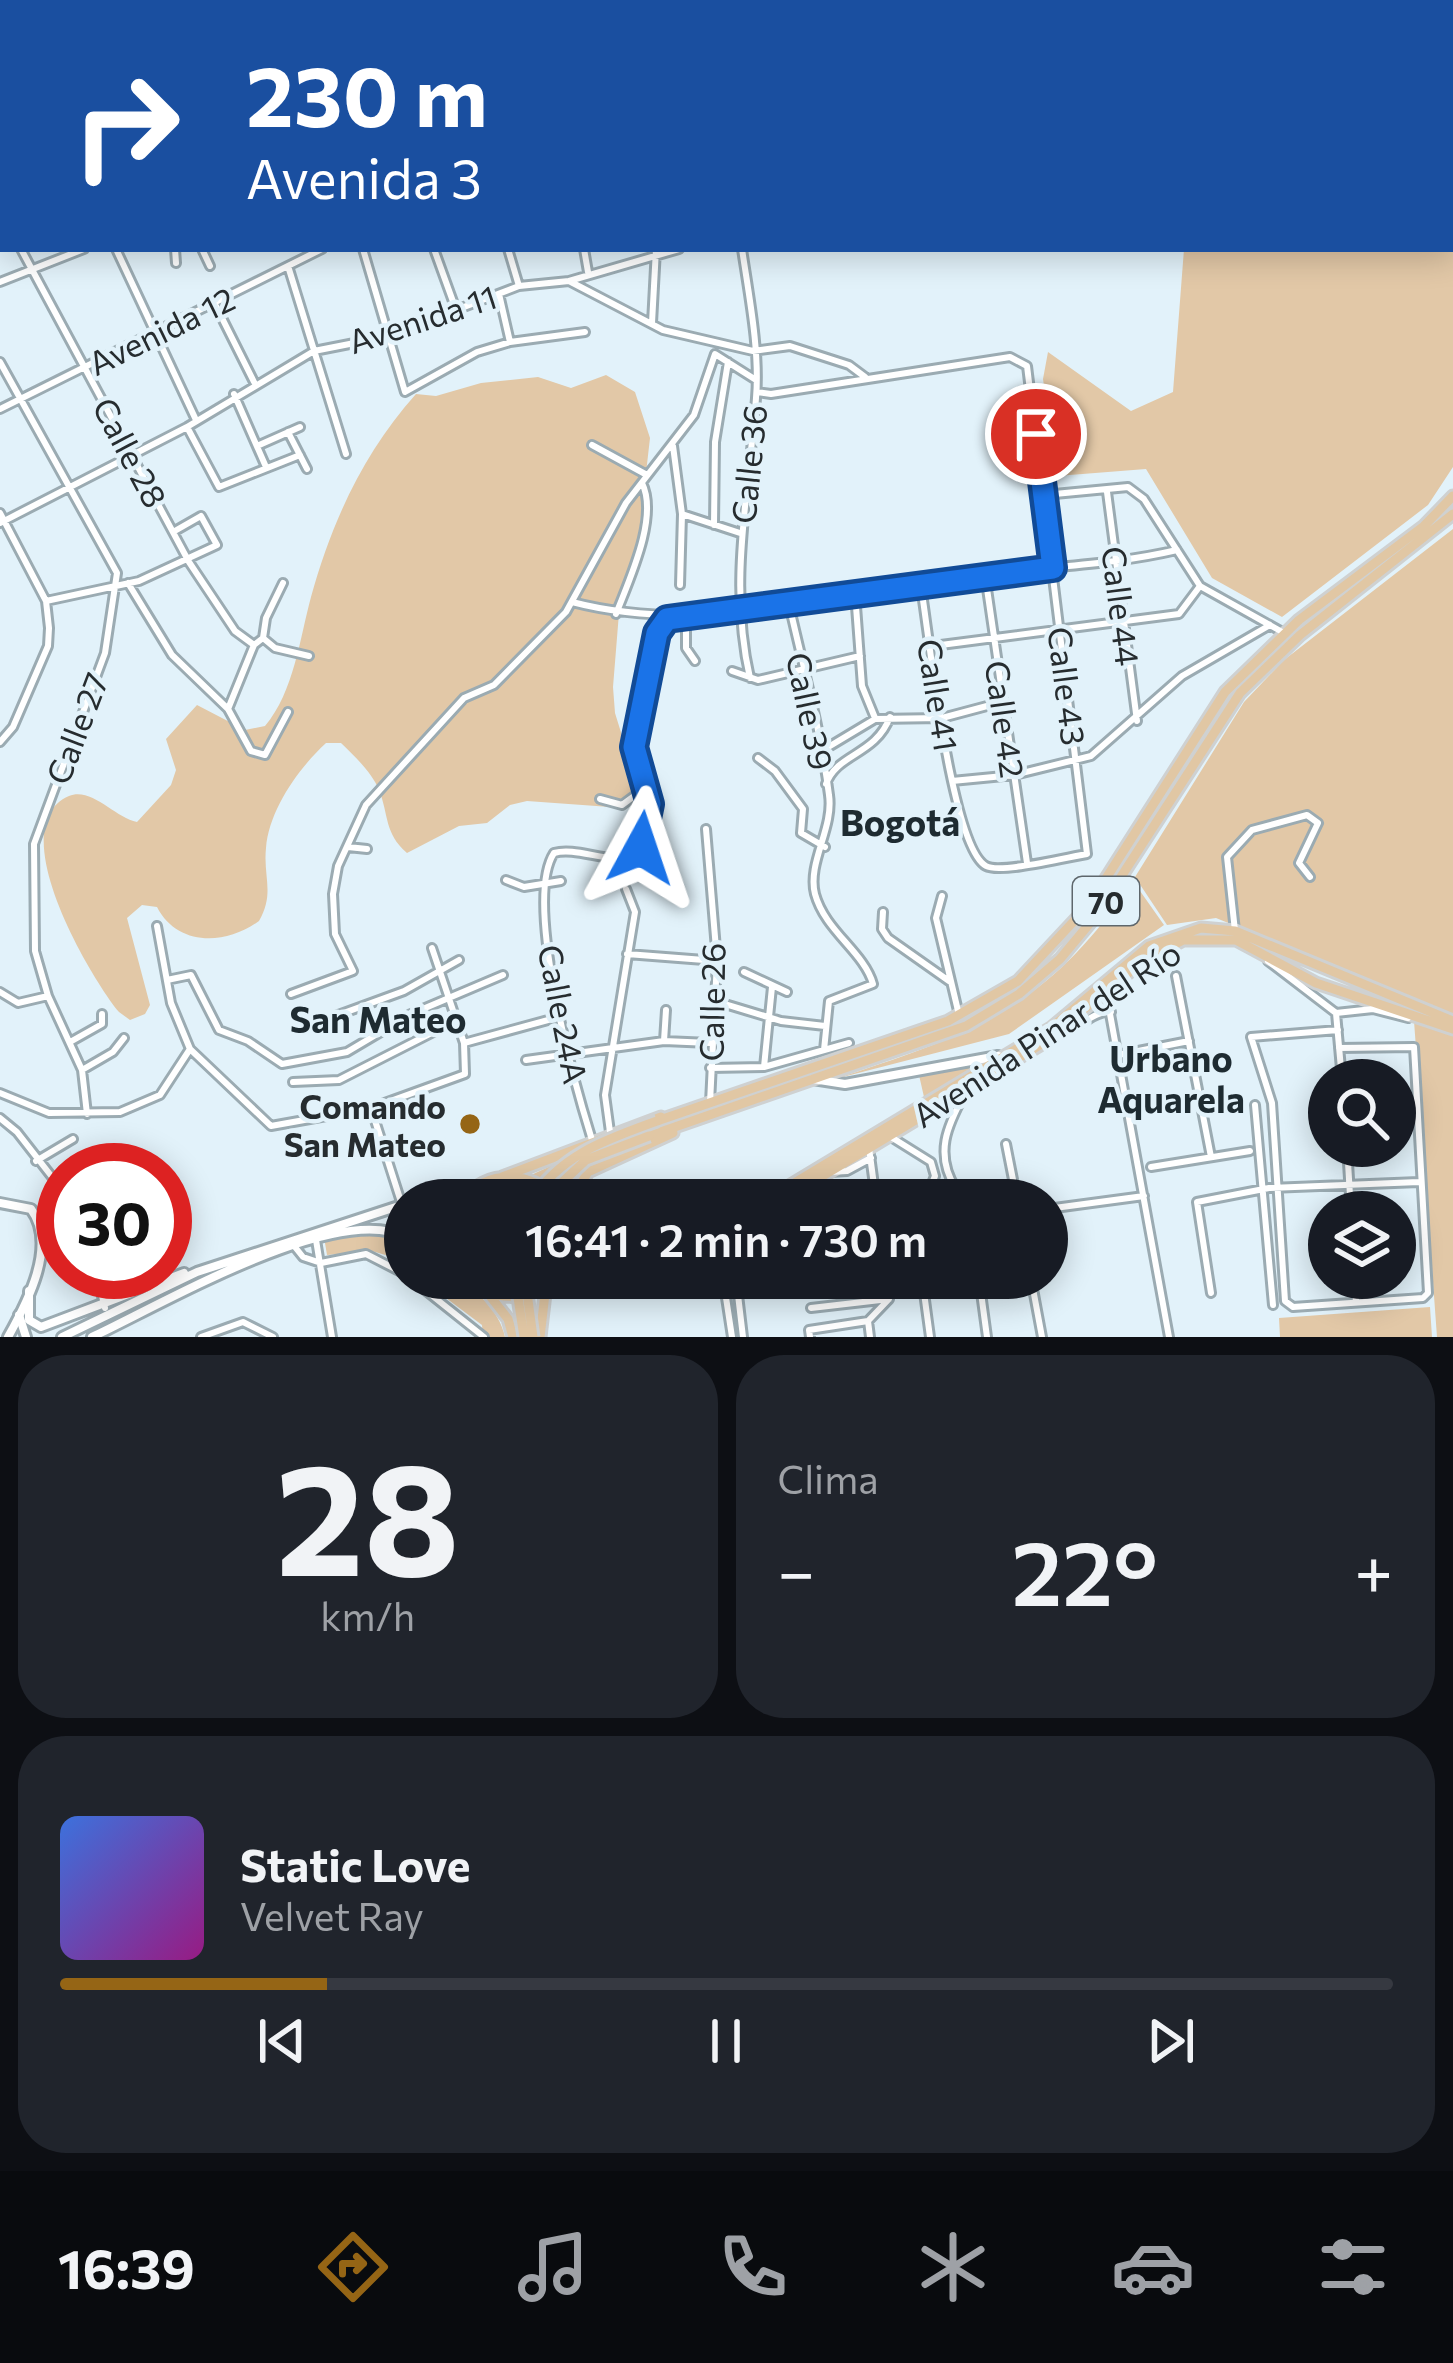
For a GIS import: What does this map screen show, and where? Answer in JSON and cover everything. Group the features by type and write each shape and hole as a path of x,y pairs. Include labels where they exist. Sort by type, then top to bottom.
{"main road":[{"name":"70","path":"548,1179 580,1152 960,1016 1018,981 1066,936 1208,714 1284,633 1424,526 1453,496"},
{"name":"70","path":"566,1179 586,1160 967,1026 1043,974 1095,917 1240,693 1300,635 1453,514"},
{"name":"Avenida Pinar del Río","path":"800,1179 1051,1028 1149,946 1201,928 1236,935 1323,967 1453,1025"},
{"name":"Avenida Pinar del Río","path":"817,1179 870,1153 888,1136 1060,1031 1169,946 1196,938 1236,935 1316,983 1453,1025"},
{"path":"1316,983 1326,980 1323,967"},
{"path":"1346,994 1340,983 1352,979"},
{"path":"813,1079 845,1084 998,1056"},
{"path":"496,1179 646,1118 672,1116"},
{"path":"584,1179 588,1172 694,1121"},
{"path":"502,1177 515,1179"},
{"path":"0,1203 26,1206 40,1226 42,1246 8,1337"},
{"path":"62,1337 197,1272 384,1211"},
{"path":"92,1337 187,1287 295,1246 364,1227 384,1232"},
{"path":"29,1291 29,1320 37,1327 106,1307 172,1275 197,1272"},
{"path":"492,1299 508,1318 513,1337"},
{"path":"518,1299 524,1337"},
{"path":"529,1299 537,1337"},
{"path":"537,1337 548,1299"},
{"path":"19,1315 26,1337"},
{"path":"40,1337 54,1325"}],"street":[{"name":"Calle 28","path":"23,252 189,562 235,631 254,645"},
{"path":"0,282 76,252"},
{"path":"117,252 196,421"},
{"path":"175,252 176,263"},
{"path":"203,252 210,266"},
{"name":"Avenida 12","path":"0,409 152,331 216,306 316,252"},
{"path":"364,252 399,385 408,393 449,365 509,342 585,332"},
{"path":"435,252 455,307"},
{"path":"509,252 519,286"},
{"path":"585,252 588,272"},
{"path":"569,281 656,252 652,325"},
{"name":"Calle 36","path":"742,252 757,392 740,533 740,611 750,678"},
{"path":"288,266 346,454"},
{"path":"569,281 652,325 753,351 790,346 849,365 865,377"},
{"name":"Avenida 11","path":"1,519 187,427 254,382 314,351 385,337 519,286 569,281"},
{"path":"499,294 509,342"},
{"path":"216,306 254,382"},
{"path":"291,994 352,970 332,919 338,866 366,806 464,698 494,685 548,636 645,479 694,415 717,343"},
{"path":"715,354 756,380"},
{"name":"Calle 43","path":"757,392 771,394 865,377 1018,359 1027,366 1088,851 1027,862"},
{"path":"713,525 716,442 728,361"},
{"path":"0,362 117,573 118,587"},
{"path":"234,394 266,467"},
{"path":"187,427 219,487 300,455"},
{"path":"257,446 300,427"},
{"path":"288,432 307,470"},
{"path":"592,445 645,479"},
{"path":"673,446 682,514 680,585"},
{"path":"616,614 640,539 645,479"},
{"path":"1044,495 1128,488 1137,492 1201,586 1284,633"},
{"name":"Calle 44","path":"1107,492 1137,721"},
{"path":"682,514 740,533"},
{"path":"46,601 128,584 189,562 215,547 201,517 173,532"},
{"path":"0,742 13,727 48,646 46,601 1,519"},
{"path":"572,602 616,614 667,619 986,575 1117,564 1177,550"},
{"name":"Calle 42","path":"986,575 1027,862"},
{"path":"228,709 254,645 263,638 266,618 283,583"},
{"path":"128,584 172,655 228,709 243,741 259,756 288,712"},
{"path":"932,646 1125,626 1179,614 1201,586"},
{"name":"Calle 27","path":"87,1114 82,1070 48,996 35,952 34,844 105,653 118,587"},
{"name":"Calle 41","path":"921,587 952,781 964,827 986,866 998,870 1027,862"},
{"path":"855,593 862,686 875,719"},
{"name":"Calle 39","path":"789,604 826,784 825,847 813,880 817,900 850,950 868,965 872,987 832,998 826,1027"},
{"path":"686,617 686,648 695,661"},
{"path":"542,887 554,853 571,848 605,858 638,854 650,814 634,747 657,633 667,619"},
{"path":"952,781 1077,762 1137,721 1192,669 1270,625"},
{"path":"263,638 275,648 309,656"},
{"path":"732,671 750,678 860,656"},
{"path":"820,752 875,719 941,718 1004,701"},
{"path":"826,784 833,767 880,740 890,717"},
{"path":"758,758 775,771 803,809 803,836 825,847"},
{"path":"600,799 622,805 645,788"},
{"path":"1310,877 1299,863 1318,823 1307,815 1252,830 1227,857 1236,935 1336,1013 1373,1009 1434,1022"},
{"name":"Calle 26","path":"706,829 717,962 710,1103"},
{"path":"348,847 367,849"},
{"path":"506,880 542,887 561,881"},
{"name":"Calle 24A","path":"542,887 559,1017 592,1140"},
{"path":"610,1132 605,1096 634,912 626,890"},
{"path":"942,896 936,918 960,1016"},
{"path":"883,912 881,929 888,938 950,981"},
{"path":"157,926 167,980 190,1049 271,1126 371,1108 465,1074 464,1042 432,948"},
{"path":"627,954 717,962"},
{"path":"308,1026 441,972 459,960"},
{"path":"744,972 787,992"},
{"path":"167,980 191,975 219,1030 248,1041 282,1064 347,1052 448,996 503,975"},
{"path":"1176,976 1211,1157"},
{"path":"764,1067 772,987"},
{"path":"0,992 18,1003 48,996"},
{"path":"1106,992 1169,1337"},
{"path":"715,1001 767,1017 826,1027 824,1050"},
{"path":"664,1041 666,1010"},
{"path":"1060,1031 1077,1030 1100,1012 1111,1012"},
{"path":"1336,1013 1341,1059"},
{"path":"70,1042 102,1024 102,1014"},
{"path":"464,1042 559,1017"},
{"path":"293,1082 339,1080 457,1020"},
{"path":"1273,1305 1272,1103 1251,1037 1338,1030"},
{"path":"82,1070 113,1052 124,1038"},
{"path":"526,1060 664,1041 710,1043"},
{"path":"1118,1055 1189,1041"},
{"path":"710,1067 764,1067 849,1043"},
{"path":"1255,1105 1273,1188 1287,1304 1427,1294 1414,1047 1340,1048"},
{"path":"0,1093 50,1113 120,1112 160,1095 190,1049"},
{"path":"950,1179 944,1136 968,1088"},
{"path":"371,1108 395,1179"},
{"path":"0,1118 29,1145 36,1160"},
{"path":"888,1136 931,1162 933,1179"},
{"path":"66,1143 73,1139"},
{"path":"1006,1144 1013,1179"},
{"path":"1151,1167 1250,1150"},
{"path":"870,1153 873,1179"},
{"path":"1349,1167 1350,1191"},
{"path":"1210,1293 1196,1203 1273,1188 1419,1182"},
{"path":"1068,1206 1144,1196"},
{"path":"316,1240 332,1337"},
{"path":"295,1246 303,1257 321,1263 366,1254 384,1263"},
{"path":"104,1299 106,1307"},
{"path":"437,1299 484,1337"},
{"path":"726,1299 732,1337"},
{"path":"738,1299 743,1337"},
{"path":"811,1308 881,1299"},
{"path":"810,1337 809,1330 868,1321 888,1299"},
{"path":"925,1299 930,1337"},
{"path":"982,1299 987,1337"},
{"path":"1035,1299 1042,1337"},
{"path":"868,1321 870,1337"},
{"path":"201,1337 243,1322 273,1337"},
{"path":"730,1325 741,1324"}],"shaded area":[{"path":"1184,252 1453,252 1453,467 1428,505 1282,617 1212,578 1146,469 1057,476 1043,379 1048,352 1131,411 1173,392"},
{"path":"606,375 635,392 650,438 635,569 619,613 613,687 615,713 636,781 627,800 610,807 527,801 510,805 487,823 459,826 407,853 391,831 379,790 367,770 341,743 326,743 305,765 273,819 266,848 266,902 259,921 232,935 203,938 177,929 157,907 142,905 127,918 150,1005 145,1014 130,1020 119,1012 90,968 58,902 47,869 44,838 50,812 78,794 137,822 171,785 176,770 166,739 197,705 245,730 265,726 289,681 319,569 340,515 365,464 416,394 436,396 481,383 538,377 571,388"},
{"path":"1453,529 1453,1014 1216,918 1167,925 1135,877 1244,702 1284,660"},
{"path":"1133,881 1164,925 1009,1034 835,1079 929,1047 1005,1010 1070,959"},
{"path":"1414,1021 1453,1031 1453,1337 1437,1337"},
{"path":"981,1064 924,1097 919,1075"},
{"path":"585,1150 592,1165 582,1179 529,1176"},
{"path":"370,1231 384,1235 384,1255 372,1251 327,1255 324,1237"},
{"path":"447,1299 483,1299 505,1337 483,1337 482,1325"},
{"path":"1430,1307 1432,1337 1280,1337 1279,1318"}],"place":[{"name":"Comando San Mateo","path":"470,1124"}],"district":[{"name":"Bogotá","path":"900,821"},
{"name":"San Mateo","path":"378,1018"},
{"name":"Urbano Aquarela","path":"1171,1078"}],"route":[{"path":"641,848 650,804 634,747 657,633 667,619 1053,568 1036,434"}]}
